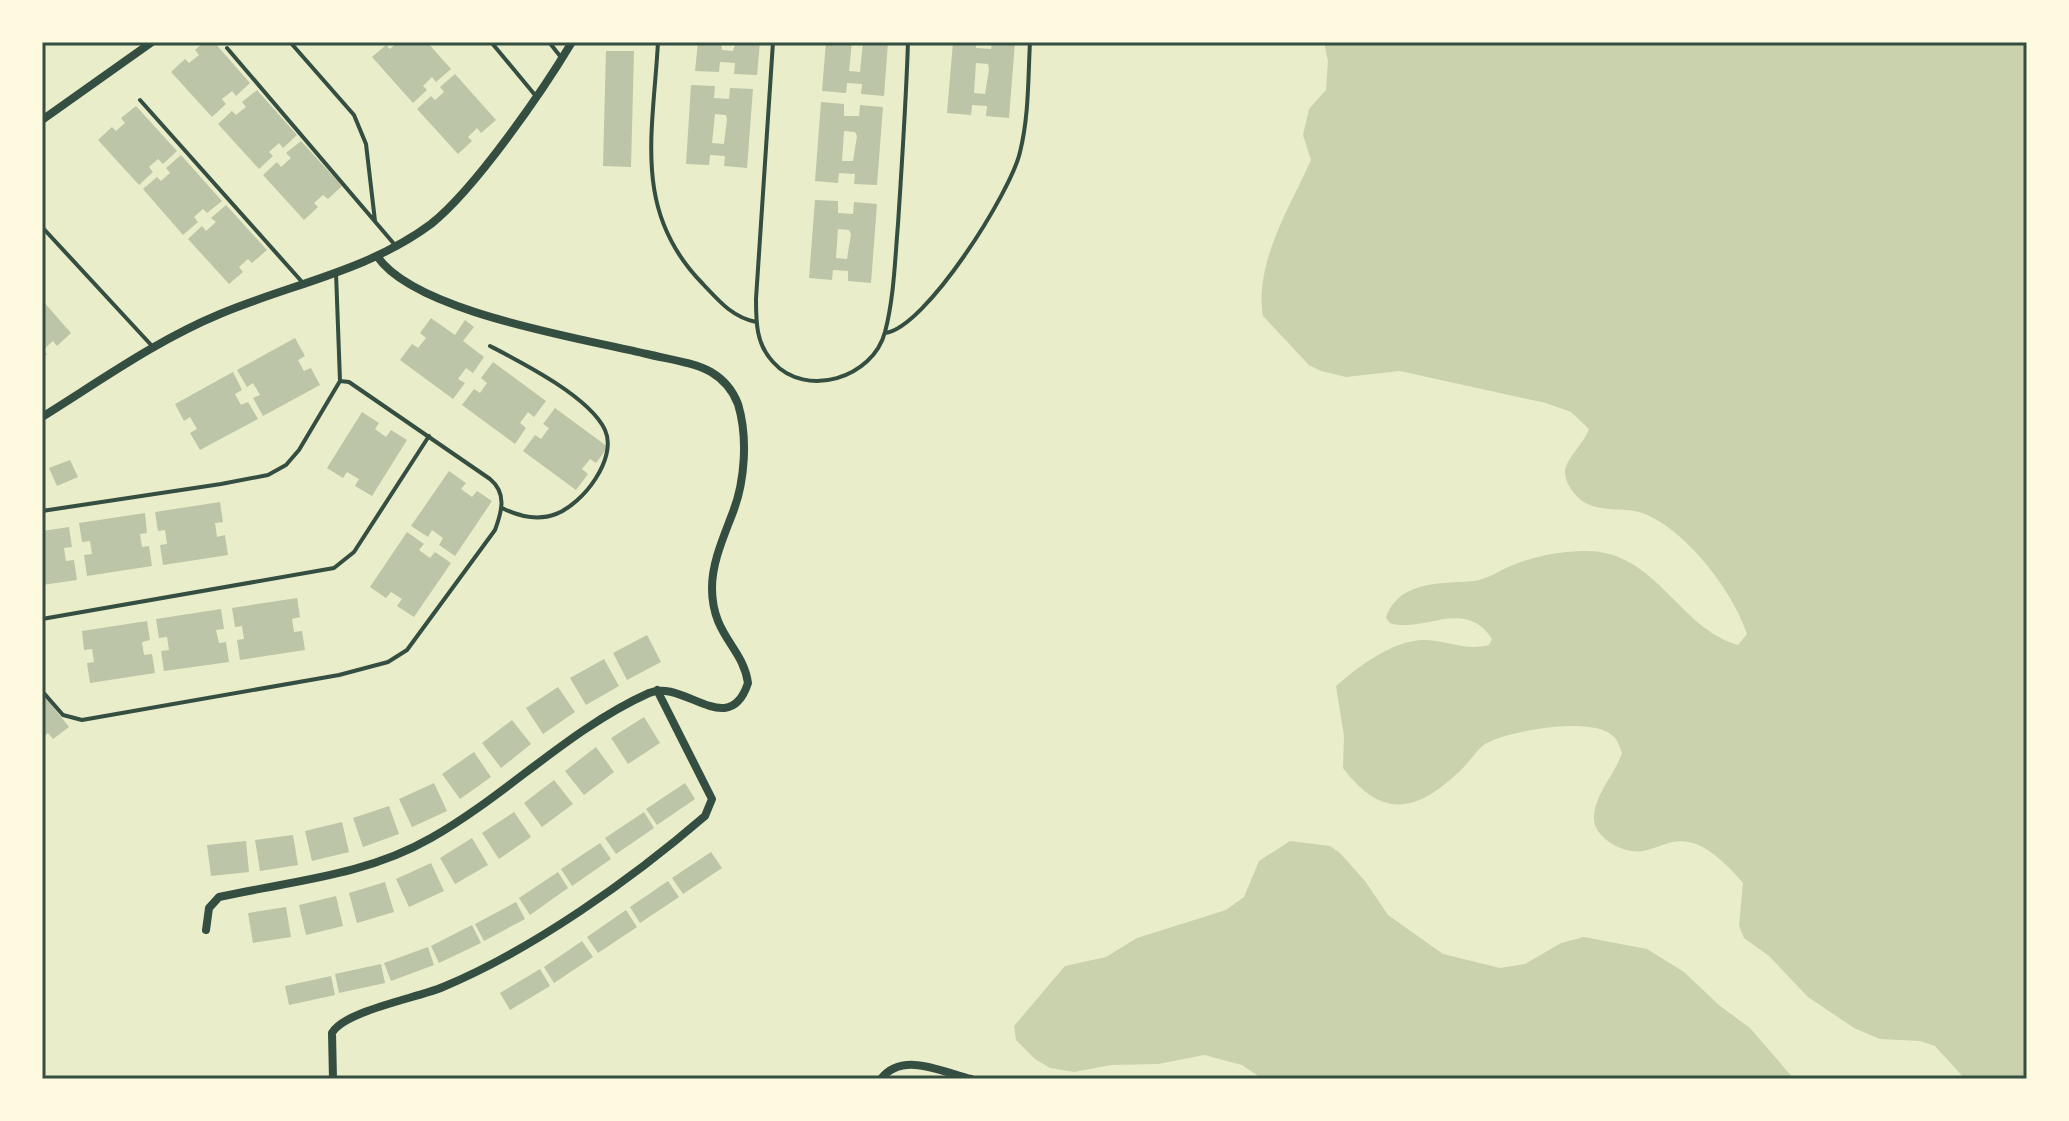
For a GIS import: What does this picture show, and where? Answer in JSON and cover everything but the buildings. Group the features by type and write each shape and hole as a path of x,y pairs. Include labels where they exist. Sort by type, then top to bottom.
{"street":[{"path":"42,120 152,42"},
{"path":"42,417 153,347 220,314 377,256 433,222 477,175 572,42"},
{"path":"206,930 209,908 219,897 342,873 428,840 515,784 590,726 657,690 671,689 704,706 719,709 738,699 748,683 742,663 719,627 712,588 715,566 741,480 742,438 734,395 720,379 703,368 513,321 422,292 395,277 377,256"},
{"path":"333,1079 332,1033 343,1020 426,994 502,960 603,892 705,816 712,799 657,690"},
{"path":"881,1079 893,1067 909,1064 971,1079"}],"lane":[{"path":"290,42 354,115 366,144 376,223"},
{"path":"491,42 535,95"},
{"path":"549,42 562,58"},
{"path":"658,42 652,164 662,228 683,264 727,309 756,322"},
{"path":"773,42 756,322 760,341 773,362 800,378 842,378 860,371 874,356 885,333 896,248 908,42"},
{"path":"885,333 903,328 928,302 990,218 1009,184 1024,137 1030,42"},
{"path":"227,48 396,247"},
{"path":"140,100 305,285"},
{"path":"42,227 153,347"},
{"path":"42,511 221,484 277,471 299,450 340,381 336,272"},
{"path":"490,346 547,379 595,416 606,431 608,446 605,460 585,492 561,512 528,517 502,508"},
{"path":"42,691 63,715 82,720 325,678 388,662 414,641 488,541 502,508 496,484 354,385 340,381"},
{"path":"42,619 334,568 354,552 429,436"}],"green space":[{"path":"1324,42 2027,42 2027,1079 1965,1079 1935,1046 1920,1041 1880,1039 1854,1028 1808,997 1769,956 1744,938 1739,926 1743,883 1728,866 1703,847 1675,842 1635,852 1610,843 1594,823 1595,807 1622,753 1616,739 1609,733 1584,726 1550,727 1489,742 1447,783 1417,801 1402,804 1387,803 1373,797 1343,768 1344,736 1336,686 1366,662 1402,644 1426,640 1481,647 1489,645 1492,639 1481,627 1457,618 1403,625 1390,623 1386,618 1392,606 1400,597 1422,586 1479,580 1521,562 1548,555 1585,551 1609,554 1649,576 1717,636 1738,645 1747,634 1720,582 1677,534 1645,514 1597,507 1585,503 1573,492 1567,482 1566,467 1589,429 1571,412 1546,403 1400,371 1346,377 1321,371 1309,365 1263,316 1264,276 1269,256 1311,160 1303,135 1309,109 1326,90 1328,61"},
{"path":"1290,841 1330,846 1340,853 1365,881 1388,915 1443,954 1500,968 1525,964 1561,943 1584,937 1647,949 1684,972 1720,1006 1750,1028 1794,1079 1263,1079 1242,1065 1204,1055 1158,1064 1111,1065 1074,1072 1050,1068 1035,1059 1016,1040 1014,1026 1065,966 1106,957 1137,938 1226,910 1244,897 1259,861"}]}
